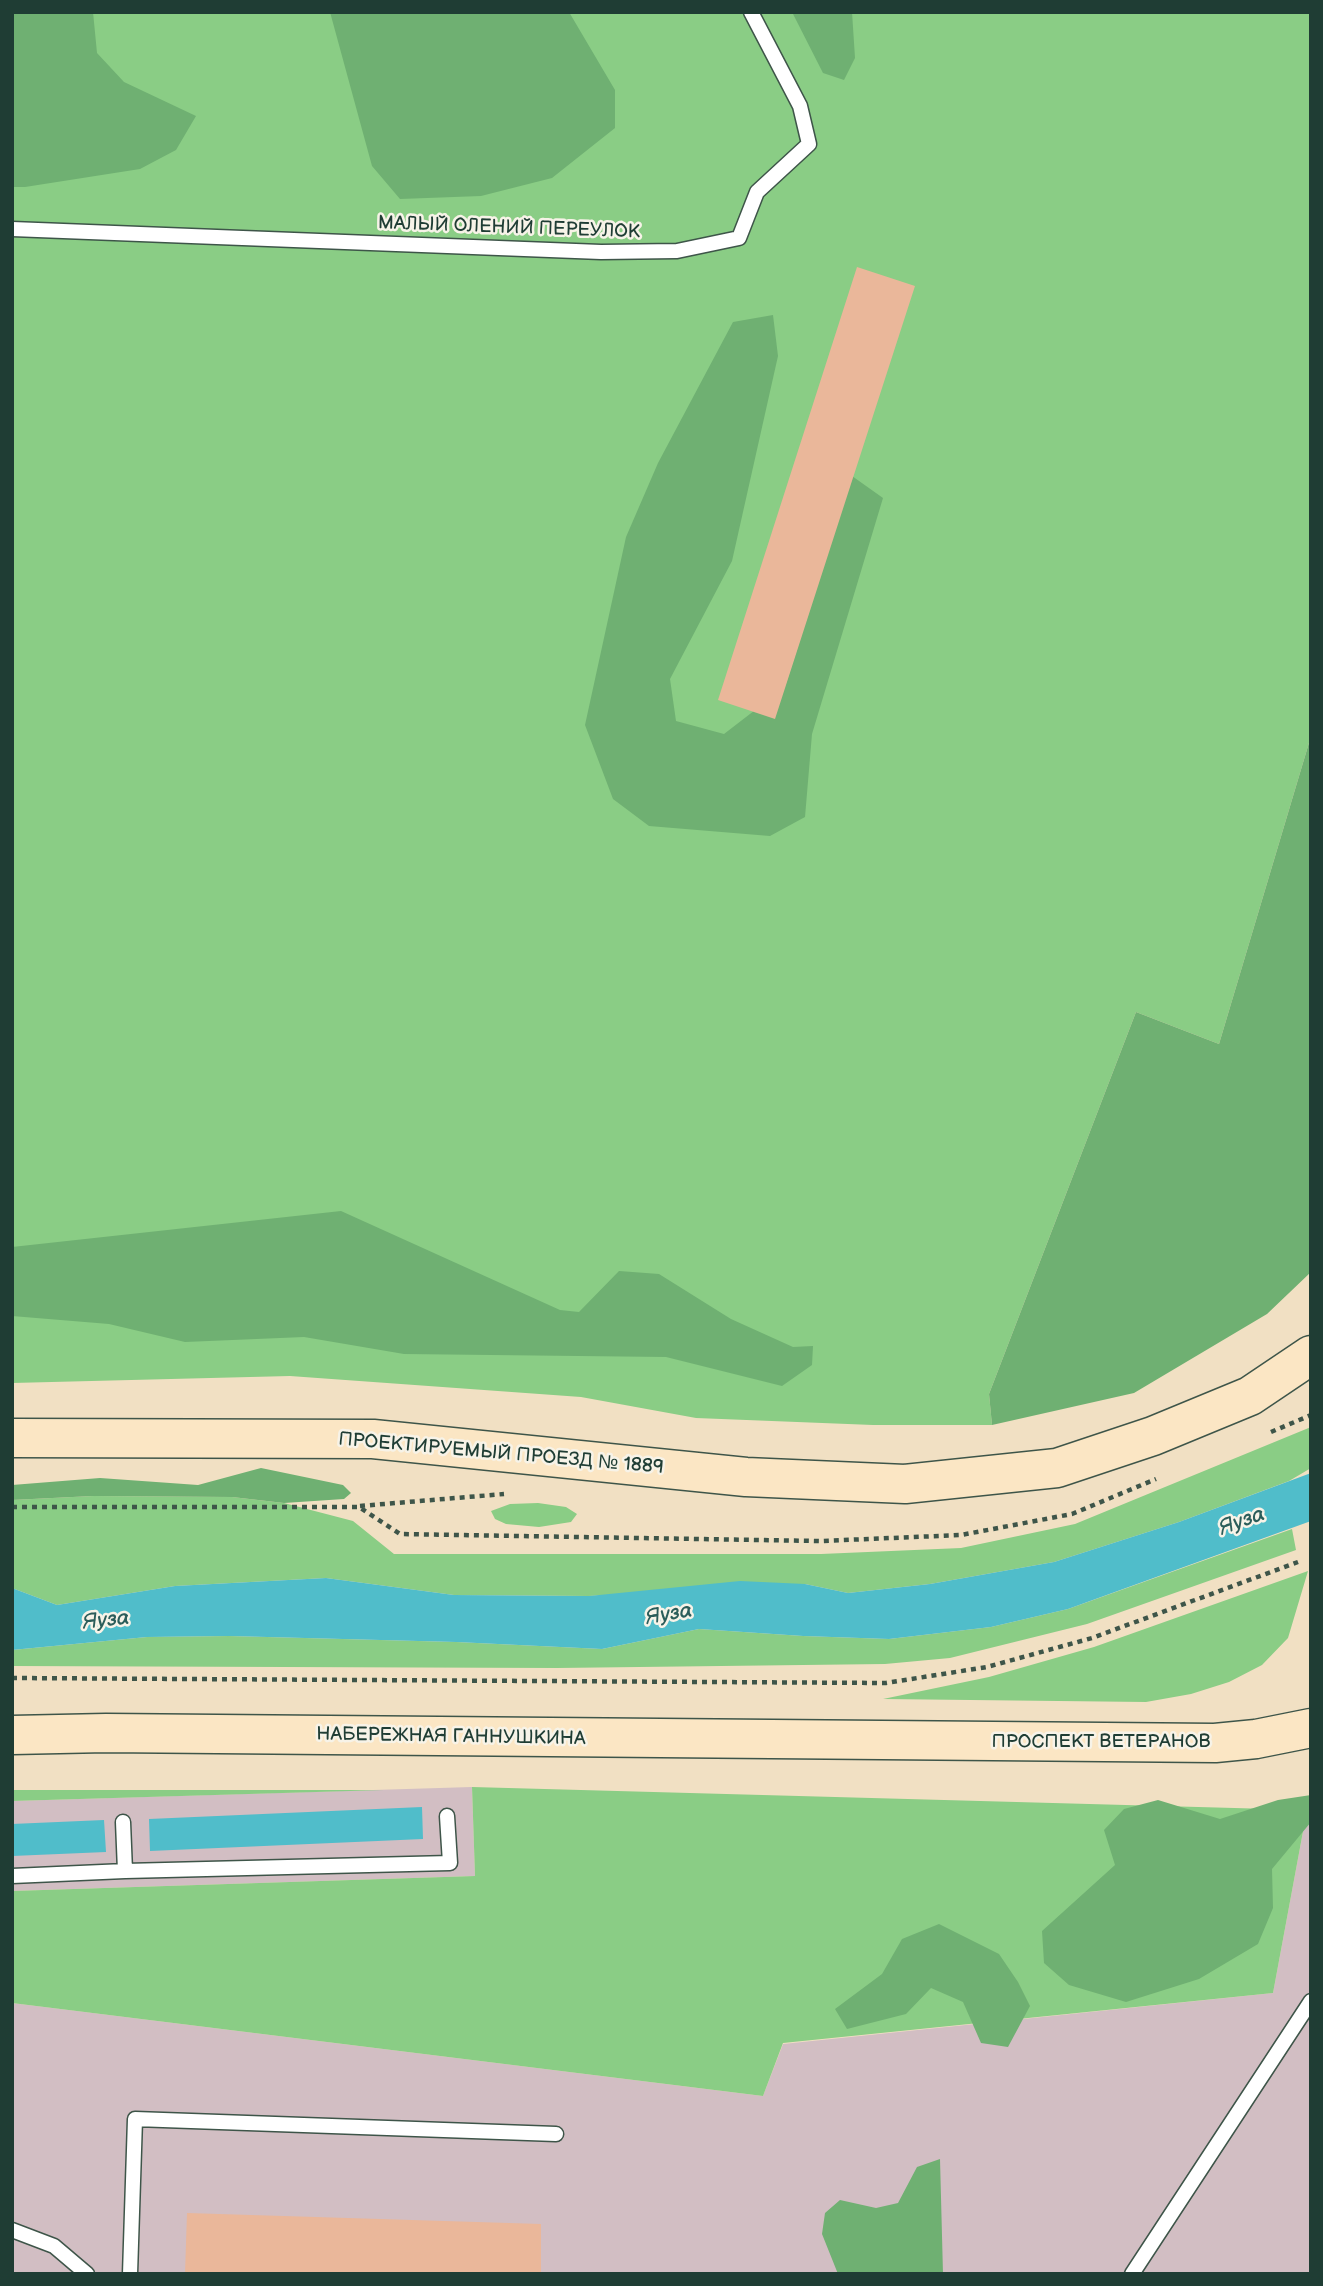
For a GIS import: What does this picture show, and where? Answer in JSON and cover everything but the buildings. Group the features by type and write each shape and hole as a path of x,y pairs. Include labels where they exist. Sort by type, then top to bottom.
{"main road":[{"name":"ПРОЕКТИРУЕМЫЙ ПРОЕЗД № 1889","path":"12,1438 373,1439 746,1477 905,1484 1057,1468 1153,1436 1250,1396 1311,1355"},
{"name":"ПРОСПЕКТ ВЕТЕРАНОВ","path":"890,1740 1215,1743 1256,1739 1311,1728"},
{"name":"НАБЕРЕЖНАЯ ГАННУШКИНА","path":"12,1735 106,1733 890,1740"}],"lane":[{"name":"МАЛЫЙ ОЛЕНИЙ ПЕРЕУЛОК","path":"12,229 601,252 677,251 739,237 757,192 809,144 800,106 751,12"},
{"path":"12,1877 125,1871 450,1863 447,1816"},
{"path":"123,1822 125,1871"},
{"path":"1132,2274 1311,2001"},
{"path":"130,2274 135,2119 556,2134"},
{"path":"12,2230 54,2246 87,2274"}],"path":[{"path":"1261,1436 1311,1415"},
{"path":"12,1507 359,1507 400,1534 821,1541 961,1535 1072,1514 1160,1478"},
{"path":"12,1678 886,1683 987,1667 1092,1638 1298,1562"}],"shaded area":[{"path":"472,1787 475,1876 12,1891 12,1801"},
{"path":"1307,1810 1311,1810 1311,2274 12,2274 12,2003 763,2096 783,2044 1273,1993"}],"green space":[{"path":"12,12 1311,12 1311,736 1219,1044 1136,1012 989,1394 992,1425 873,1425 696,1418 581,1397 290,1376 12,1383"},
{"path":"12,12 93,12 97,53 124,82 196,116 176,150 140,169 12,187"},
{"path":"330,12 569,12 615,90 615,128 552,178 481,196 400,199 372,166"},
{"path":"792,12 852,12 855,58 844,80 823,73"},
{"path":"773,315 778,356 732,561 670,679 676,721 724,734 785,687 852,476 883,498 812,734 805,817 770,836 649,826 613,799 585,725 626,537 658,463 733,322"},
{"path":"1311,736 1311,1272 1267,1314 1134,1393 992,1425 989,1394 1136,1012 1219,1044"},
{"path":"341,1211 560,1310 579,1312 619,1271 659,1274 731,1319 793,1347 813,1346 812,1365 782,1386 666,1357 404,1354 304,1337 185,1342 109,1324 12,1316 12,1247"},
{"path":"1311,1427 1311,1468 1289,1481 1179,1522 1054,1562 930,1584 848,1593 805,1584 589,1596 454,1595 326,1578 175,1586 57,1605 12,1588 12,1500 93,1496 232,1497 284,1503 353,1521 394,1554 821,1554 961,1548 1075,1524"},
{"path":"261,1468 343,1485 351,1493 344,1499 284,1503 232,1497 93,1496 12,1500 12,1485 100,1478 198,1485"},
{"path":"538,1503 566,1507 577,1514 571,1522 539,1527 506,1524 495,1519 491,1511 510,1504"},
{"path":"1292,1529 1296,1550 1087,1624 950,1658 885,1664 557,1668 12,1666 12,1650 147,1637 229,1636 602,1649 699,1629 889,1639 991,1627 1068,1609"},
{"path":"1308,1571 1288,1638 1262,1665 1229,1682 1191,1694 1146,1702 883,1699 989,1677 1094,1647"},
{"path":"472,1787 1307,1810 1273,1993 783,2043 763,2096 12,2003 12,1891 475,1876"},
{"path":"12,1790 384,1790 12,1801"},
{"path":"1311,1795 1311,1822 1272,1869 1273,1908 1258,1944 1199,1979 1126,2002 1069,1985 1044,1963 1042,1931 1115,1865 1104,1830 1124,1809 1158,1800 1220,1819 1278,1800"},
{"path":"939,1924 999,1954 1018,1982 1030,2006 1008,2047 981,2043 963,2002 931,1988 906,2014 847,2029 835,2009 882,1974 902,1939"},
{"path":"940,2159 943,2274 838,2274 822,2234 825,2213 840,2200 876,2208 898,2203 917,2167"}],"water":[{"name":"Яуза","path":"1311,1473 1311,1521 1068,1609 991,1627 889,1639 699,1629 602,1649 229,1636 147,1637 12,1650 12,1588 57,1605 175,1586 326,1578 454,1595 589,1596 740,1581 805,1584 848,1593 930,1584 1054,1562 1179,1522"},
{"path":"422,1807 423,1839 150,1851 149,1819"},
{"path":"104,1820 106,1852 12,1856 12,1824"}]}
